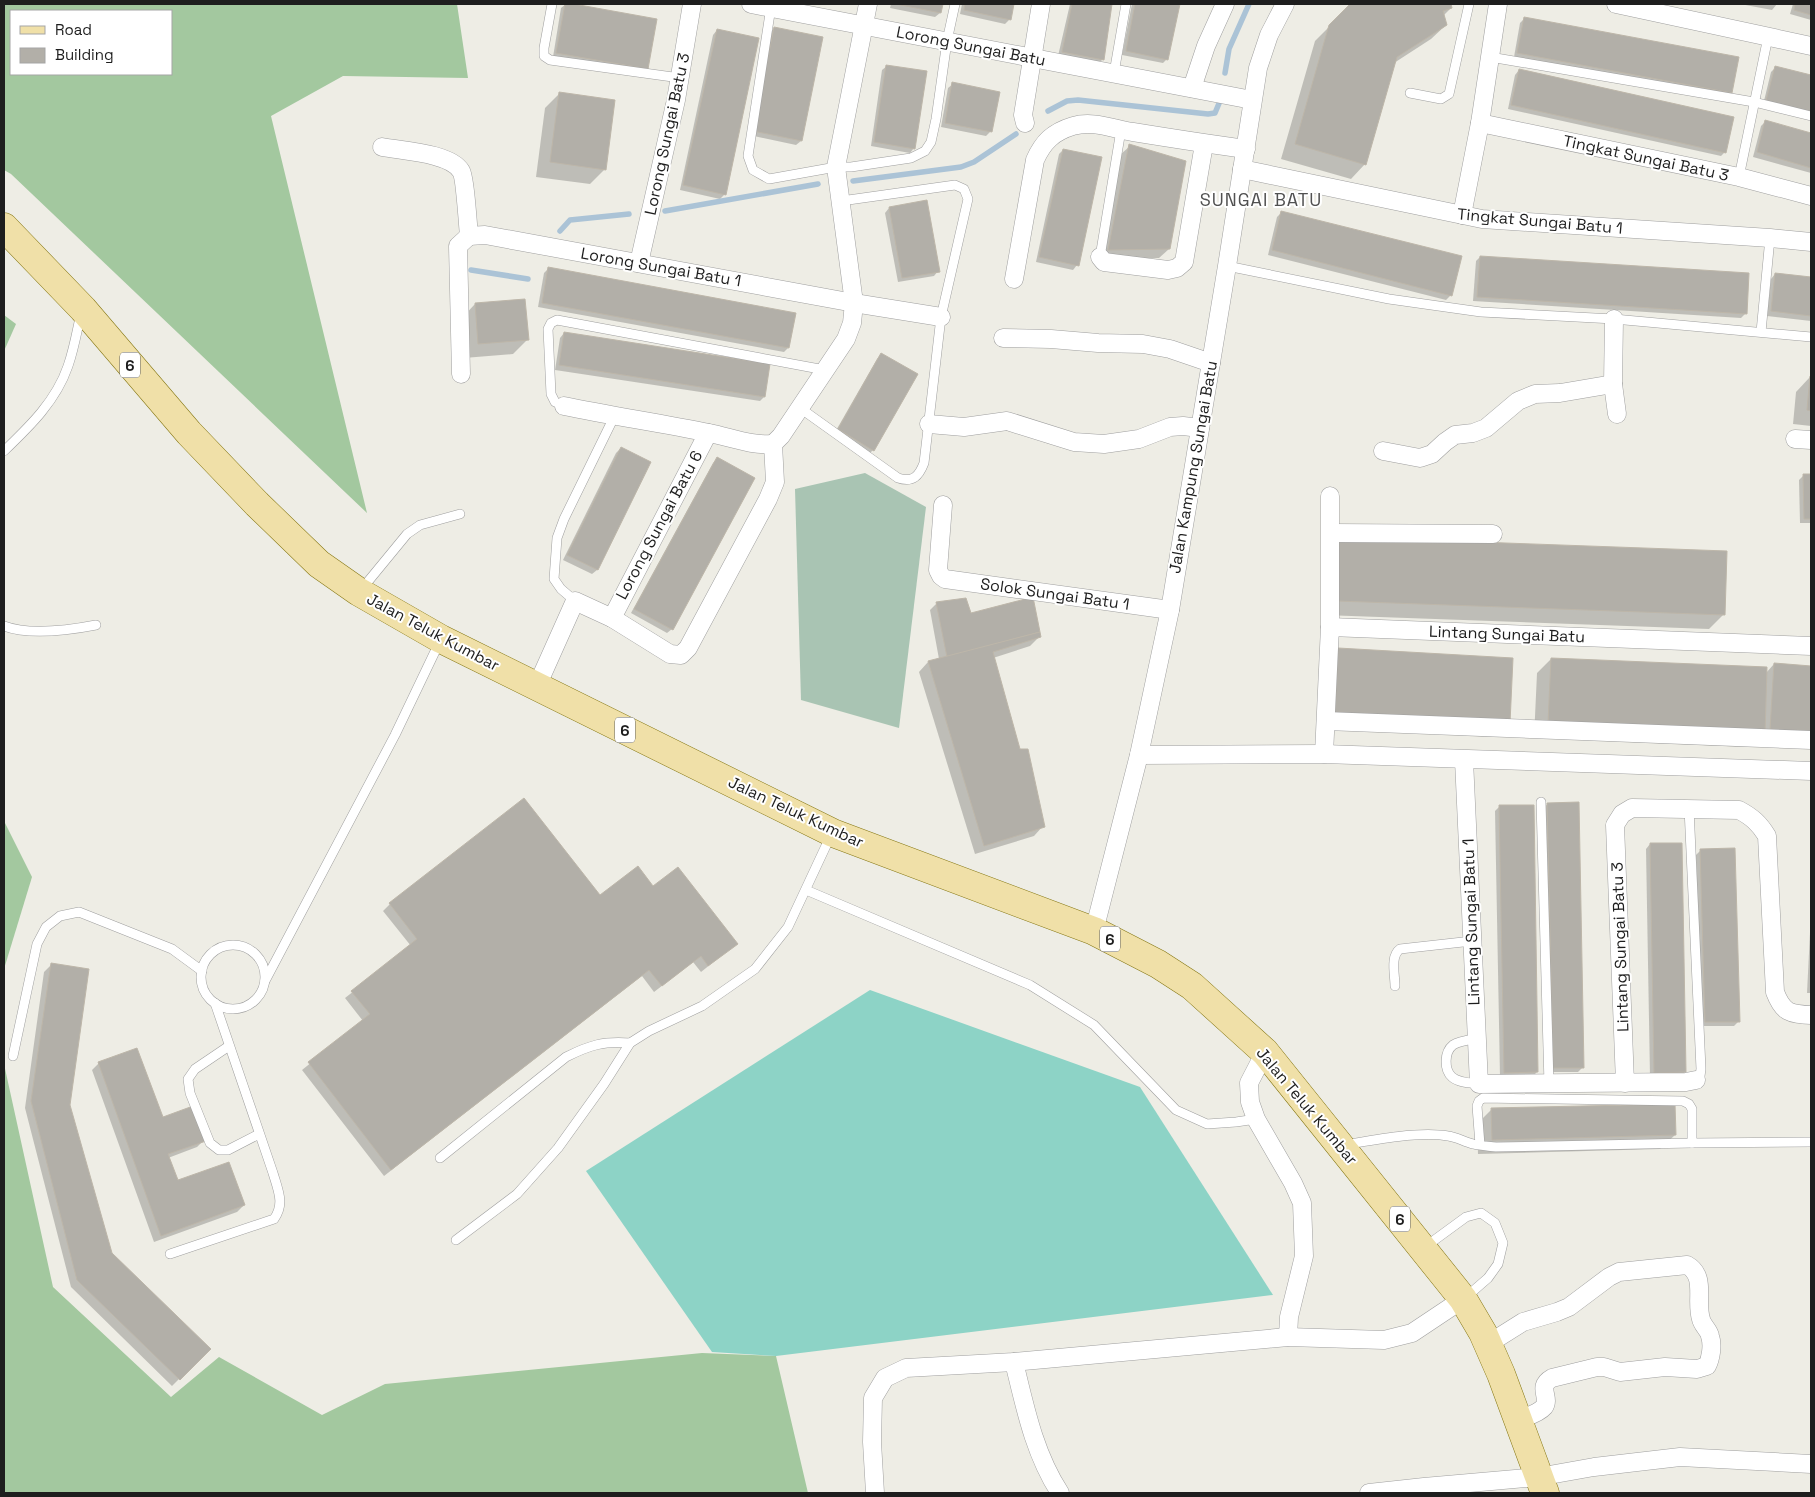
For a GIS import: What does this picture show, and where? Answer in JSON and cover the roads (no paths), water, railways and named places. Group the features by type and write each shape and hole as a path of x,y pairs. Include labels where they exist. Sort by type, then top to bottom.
{"main road":[{"name":"Jalan Teluk Kumbar","path":"4,227 82,309 189,433 257,504 319,564 359,592 441,639 832,832 1094,931 1158,964 1192,986 1265,1052 1463,1299 1488,1344 1542,1485"}],"street":[{"name":"Lorong Sungai Batu 3","path":"639,263 680,78 692,4"},
{"name":"Lorong Sungai Batu","path":"751,4 771,6 1252,100"},
{"path":"537,686 575,601 612,618 670,654 681,655 688,648 768,499 775,482 773,444 800,408 846,339 852,323 854,303 836,167 868,4"},
{"path":"1014,279 1035,160 1034,133 1023,115 1041,4"},
{"path":"1192,88 1206,46 1224,4"},
{"name":"Jalan Kampung Sungai Batu","path":"1094,931 1139,755 1170,610 1258,68 1269,35 1285,4"},
{"path":"1462,215 1480,123 1498,4"},
{"path":"1616,4 1811,46"},
{"name":"Tingkat Sungai Batu 3","path":"1480,123 1738,177 1811,196"},
{"path":"1034,133 1057,132 1074,126 1094,124 1204,144 1246,149"},
{"path":"1100,257 1104,262 1168,270 1177,268 1184,262 1204,144"},
{"path":"382,147 440,157 454,164 462,172 469,236 458,246 461,374"},
{"name":"Tingkat Sungai Batu 1","path":"1242,169 1492,220 1811,242"},
{"name":"Lorong Sungai Batu 1","path":"469,236 485,235 854,303 941,317"},
{"path":"1614,319 1613,384 1617,414"},
{"path":"1004,338 1051,338 1098,343 1143,344 1170,349 1211,363"},
{"path":"1384,451 1420,458 1432,454 1455,436 1473,433 1486,428 1518,402 1534,394 1560,393 1613,384"},
{"path":"564,406 614,417 708,432 762,445 773,444"},
{"path":"929,424 964,427 1007,421 1074,442 1104,444 1139,439 1170,427 1200,428"},
{"name":"Lorong Sungai Batu 6","path":"612,618 708,432"},
{"path":"1324,754 1330,627 1332,532 1330,496"},
{"name":"Solok Sungai Batu 1","path":"943,504 938,570 945,579 1170,610"},
{"path":"1332,532 1493,534"},
{"name":"Lintang Sungai Batu","path":"1330,627 1811,646"},
{"path":"1326,721 1811,740"},
{"path":"1139,755 1324,754 1811,771"},
{"name":"Lintang Sungai Batu 1","path":"1464,760 1479,1084"},
{"name":"Lintang Sungai Batu 3","path":"1625,1082 1615,825 1622,814 1632,808 1689,808"},
{"path":"1689,808 1739,810 1751,816 1767,836 1775,992 1780,1005 1792,1014 1811,1014"},
{"path":"1265,1052 1249,1083 1250,1102 1256,1119 1293,1183 1302,1203 1304,1256 1289,1317 1288,1338"},
{"path":"1479,1084 1686,1082 1696,1080"},
{"path":"1488,1344 1523,1322 1569,1307 1609,1277 1619,1272 1687,1265 1694,1269 1698,1276 1700,1318 1710,1335 1711,1358 1706,1366 1697,1369 1665,1367 1620,1372 1597,1367 1552,1378 1546,1382 1544,1388 1546,1402 1543,1408 1518,1420"},
{"path":"875,1493 872,1442 874,1398 885,1378 906,1368 1014,1362 1288,1338 1384,1340 1412,1332 1463,1299"},
{"path":"1014,1362 1036,1446 1049,1476 1060,1493"},
{"path":"1369,1493 1441,1485 1542,1485 1594,1467 1680,1457 1811,1464"}],"lane":[{"path":"552,4 544,48 544,56 550,60 680,78"},
{"path":"771,6 748,156 753,170 769,179 836,167 851,167 903,159 925,152 935,125 955,4"},
{"path":"1114,73 1126,4"},
{"path":"1410,93 1441,99 1449,94 1469,4"},
{"path":"1738,177 1768,37"},
{"path":"1490,57 1754,102 1811,116"},
{"path":"1100,257 1121,130"},
{"path":"800,408 898,478 906,481 917,477 921,471 924,463 941,317 968,199 964,189 955,186 841,200"},
{"path":"1761,332 1770,238"},
{"path":"1227,266 1389,299 1481,312 1614,319 1811,337"},
{"path":"4,451 35,420 54,396 68,366 82,309"},
{"path":"564,406 555,402 551,394 548,329 551,323 557,320 825,370"},
{"path":"575,601 560,589 554,579 557,538 564,519 614,417"},
{"path":"359,592 407,534 420,525 460,514"},
{"path":"4,626 37,631 71,630 96,625"},
{"path":"265,981 265,970 261,960 254,952 244,946 233,944 222,946 212,952 205,961 202,971 202,980 208,996 224,1007 236,1008 246,1006 262,992 265,981 395,735 441,639"},
{"path":"1541,802 1549,1084"},
{"path":"1689,808 1701,1070 1700,1076 1696,1080"},
{"path":"456,1240 517,1194 558,1148 604,1084 630,1043 649,1031 702,1006 756,969 788,927 832,832"},
{"path":"806,890 1030,985 1094,1025 1176,1110 1207,1124 1256,1119"},
{"path":"13,1056 37,944 46,927 60,916 78,912 172,949 202,971"},
{"path":"1395,986 1394,957 1400,949 1472,941"},
{"path":"170,1254 274,1219 280,1211 280,1199 273,1173 215,1002"},
{"path":"1476,1039 1467,1040 1453,1046 1447,1053 1446,1066 1452,1077 1463,1082 1479,1084"},
{"path":"440,1158 566,1057 588,1046 612,1042 630,1043"},
{"path":"229,1046 195,1069 188,1079 190,1093 210,1143 219,1150 228,1150 259,1134"},
{"path":"1480,1145 1476,1106 1483,1098 1683,1101 1689,1104 1692,1109 1692,1144"},
{"path":"1341,1146 1372,1140 1423,1135 1446,1135 1480,1145 1496,1147 1811,1142"},
{"path":"1423,1248 1466,1217 1482,1213 1495,1223 1503,1243 1498,1264 1488,1278 1463,1299"}],"waterway":[{"path":"1225,73 1229,49 1249,4"},
{"path":"1048,111 1067,101 1078,100 1208,114 1215,113 1220,101"},
{"path":"853,181 961,167 974,162 1016,134"},
{"path":"665,211 818,184"},
{"path":"560,231 570,220 629,214"},
{"path":"471,270 528,279"}],"district":[{"name":"SUNGAI BATU","path":"1261,199"}]}
